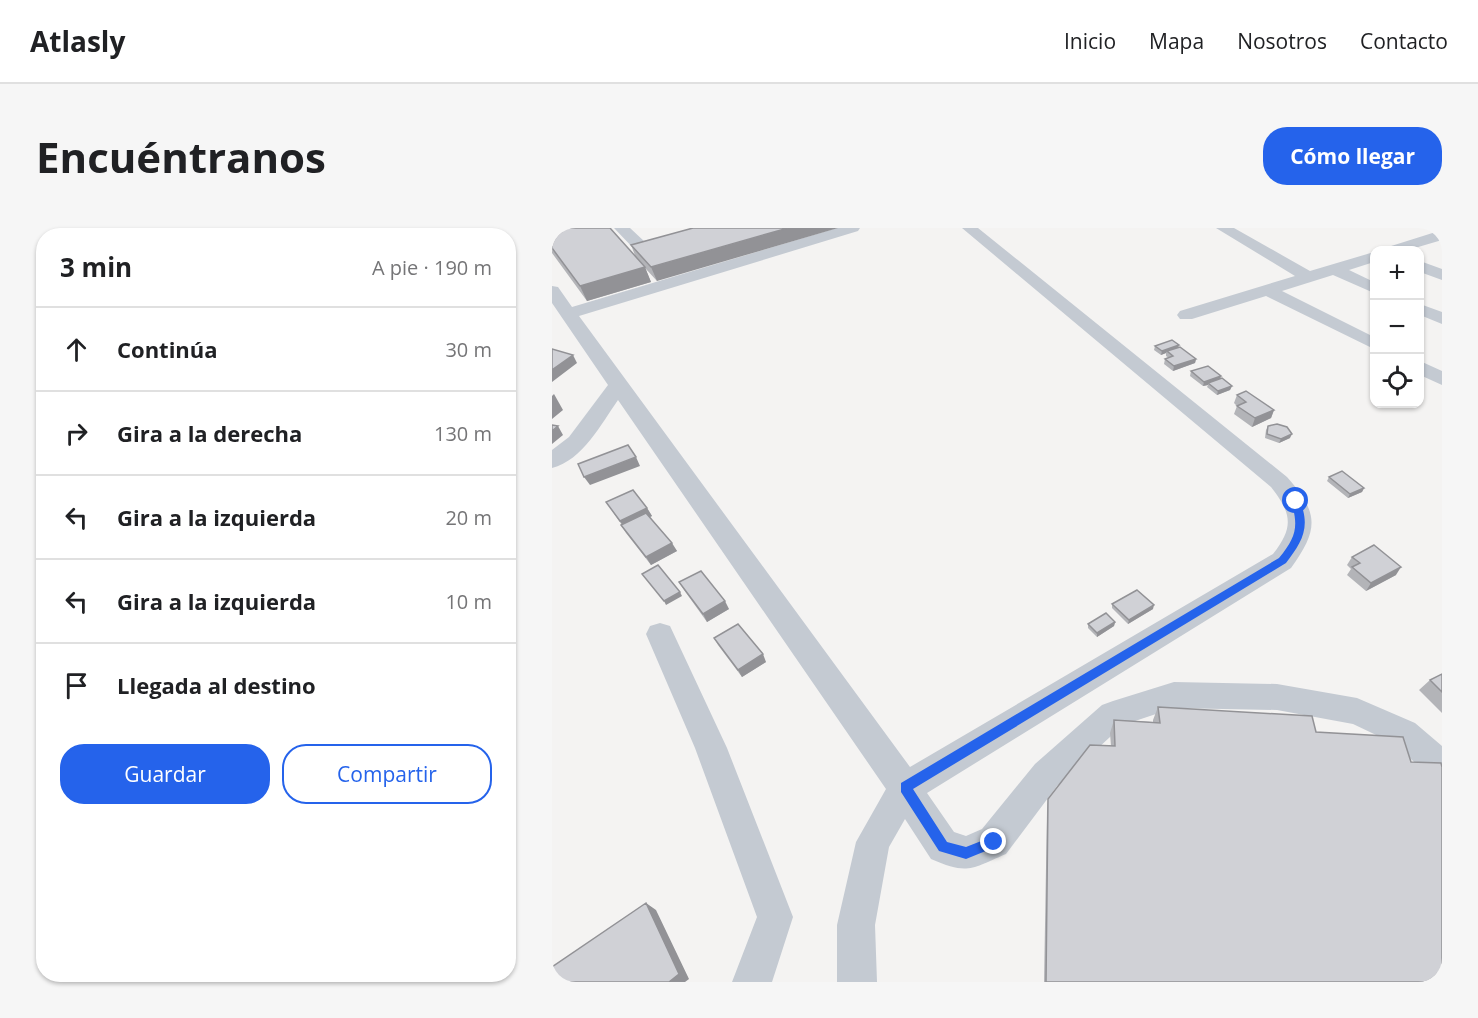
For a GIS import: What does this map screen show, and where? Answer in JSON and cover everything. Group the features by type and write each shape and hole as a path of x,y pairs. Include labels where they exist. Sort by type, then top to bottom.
{"street":[{"path":"621,228 642,248 713,228"},
{"path":"568,314 853,228"},
{"path":"857,982 856,925 873,842 905,788 1282,561 1297,542 1301,521 1296,501 1279,482 969,228"},
{"path":"1223,228 1308,277"},
{"path":"1403,233 1421,242"},
{"path":"1408,246 1442,235"},
{"path":"1186,315 1370,257"},
{"path":"1424,268 1442,275"},
{"path":"1334,269 1370,286"},
{"path":"1267,290 1370,343"},
{"path":"552,291 905,788 943,847 966,853 994,842 1047,775 1113,715 1174,695 1277,697 1357,711 1404,733 1442,766"},
{"path":"1424,311 1442,319"},
{"path":"1424,370 1442,379"},
{"path":"552,461 567,452 577,442 619,385"},
{"path":"660,634 711,748 775,917 752,982"}],"building":[{"path":"552,228 610,228 645,267 580,286 552,248"},
{"path":"693,228 788,228 651,267 631,245"},
{"path":"1172,340 1179,345 1162,351 1155,346"},
{"path":"1180,347 1196,359 1174,366 1165,359 1173,356 1167,351"},
{"path":"552,349 573,355 552,370"},
{"path":"1208,366 1221,376 1204,382 1191,371"},
{"path":"1222,378 1232,386 1218,391 1208,383"},
{"path":"1246,391 1274,410 1255,418 1237,406 1246,402 1237,395"},
{"path":"1277,424 1287,427 1292,434 1281,439 1267,434 1268,426"},
{"path":"628,445 636,457 584,477 578,464"},
{"path":"1342,471 1364,488 1350,494 1329,477"},
{"path":"633,490 647,508 620,521 606,502"},
{"path":"646,513 672,543 646,557 621,525"},
{"path":"1374,545 1401,567 1371,583 1352,567 1360,563 1352,557"},
{"path":"658,565 680,592 664,601 642,574"},
{"path":"701,571 725,601 703,614 679,582"},
{"path":"1137,590 1154,605 1129,620 1112,604"},
{"path":"1106,613 1115,622 1097,633 1088,624"},
{"path":"738,624 763,654 738,670 714,638"},
{"path":"1442,674 1442,692 1430,680"},
{"path":"1158,707 1312,716 1316,732 1403,737 1411,762 1441,763 1442,982 1046,982 1048,799 1090,745 1115,746 1114,720 1160,723"},
{"path":"646,903 679,974 669,982 552,982 552,967"}],"route":[{"path":"994,842 966,853 943,847 905,788 1282,561 1297,542 1301,521 1296,501"}]}
